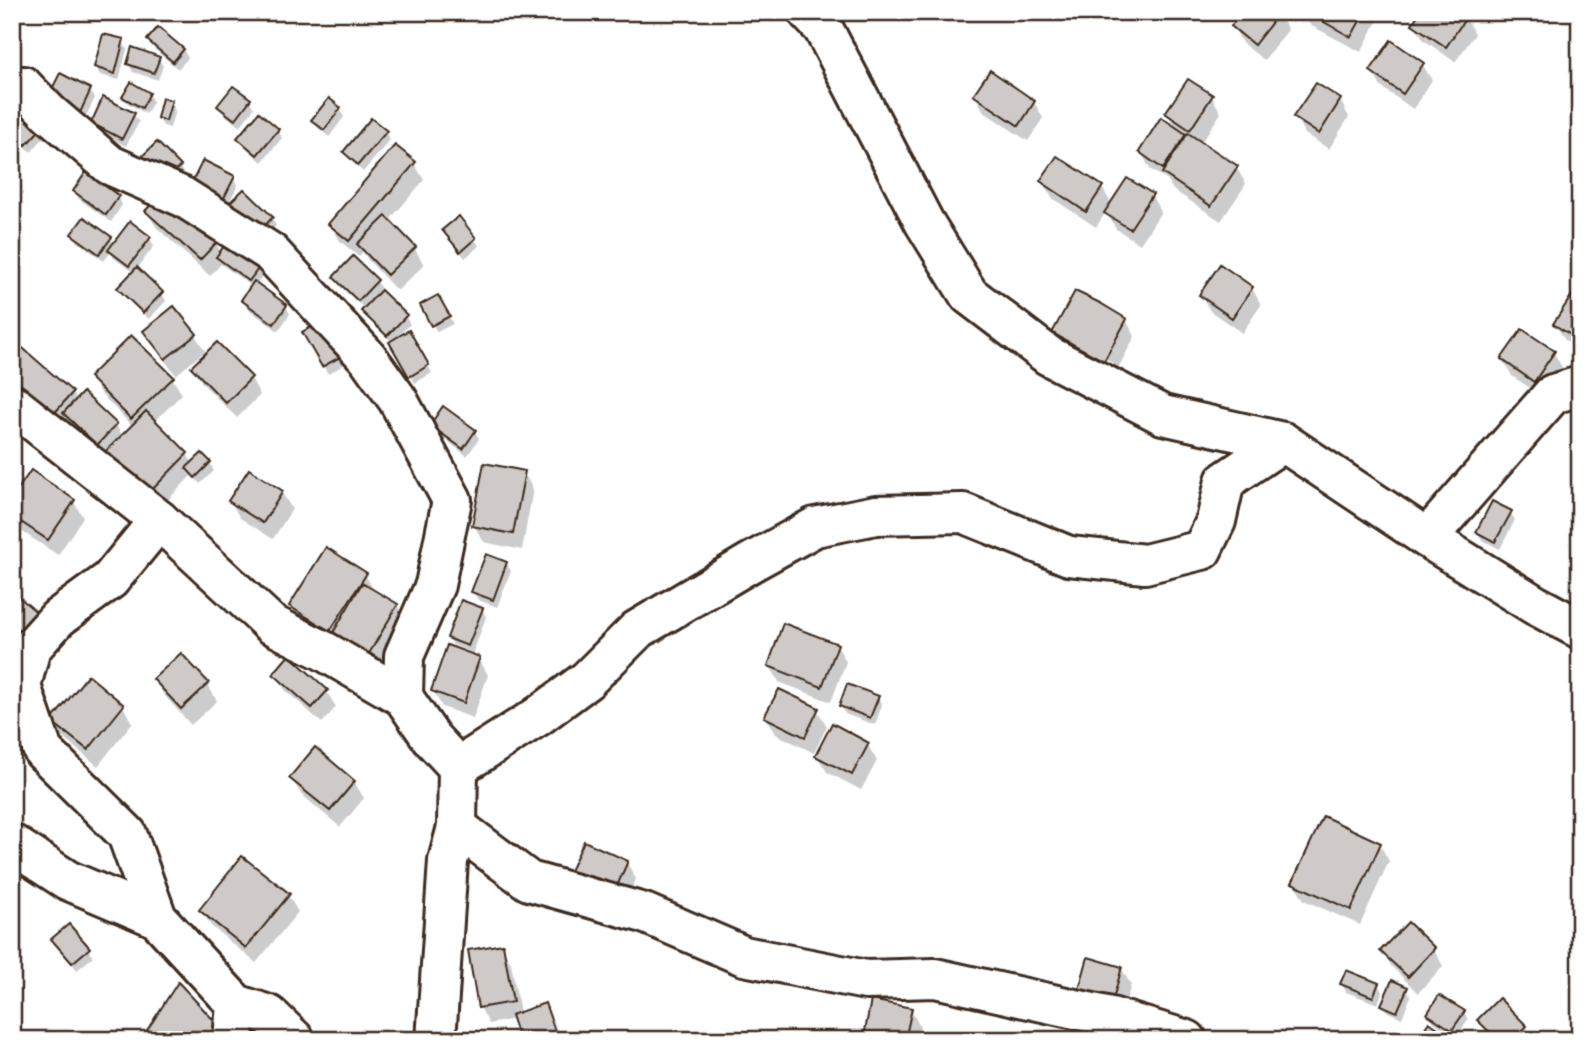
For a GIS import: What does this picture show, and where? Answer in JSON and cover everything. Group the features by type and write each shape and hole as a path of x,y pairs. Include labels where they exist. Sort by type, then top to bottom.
{"street":[{"path":"808,12 823,29 924,222 969,295 1048,356 1163,415 1283,442 1427,538 1535,605 1580,629"},
{"path":"12,95 23,86 49,113 110,165 183,197 270,252 368,358 398,400 452,500 435,585 404,656 403,697"},
{"path":"1427,538 1553,394 1580,386"},
{"path":"12,404 159,520 271,624 403,697 432,739 458,767 457,827 448,861 436,1040"},
{"path":"458,767 537,717 587,680 637,630 815,527 876,515 963,513 1069,556 1144,564 1202,550 1216,521 1225,481 1283,442"},
{"path":"159,520 110,580 58,618 31,648 21,686 43,751 127,834 158,918 234,1022 268,1015 295,1040"},
{"path":"457,827 529,881 644,913 744,956 866,980 935,978 1111,1017 1187,1040"},
{"path":"12,844 67,880 158,918"}],"building":[{"path":"1242,12 1280,12 1254,45 1231,26"},
{"path":"1306,12 1365,12 1351,37"},
{"path":"1420,12 1461,12 1467,16 1446,47 1412,24"},
{"path":"158,27 184,49 173,62 147,40"},
{"path":"103,34 124,39 115,74 94,67"},
{"path":"1391,40 1424,63 1403,94 1370,71"},
{"path":"132,47 160,57 154,73 127,64"},
{"path":"990,70 1035,101 1019,126 973,95"},
{"path":"60,73 91,89 79,115 47,99"},
{"path":"1188,79 1213,95 1190,130 1165,113"},
{"path":"131,82 150,93 142,108 122,97"},
{"path":"1316,83 1341,99 1319,134 1293,117"},
{"path":"233,86 251,99 235,120 217,106"},
{"path":"103,97 135,113 122,139 91,123"},
{"path":"162,98 172,100 166,121 157,118"},
{"path":"329,98 341,108 324,130 311,120"},
{"path":"19,100 45,124 26,145 12,133 12,107"},
{"path":"259,112 279,129 257,155 237,138"},
{"path":"1161,117 1186,134 1163,169 1139,152"},
{"path":"371,118 387,131 358,165 343,152"},
{"path":"1188,133 1238,166 1211,206 1162,173"},
{"path":"157,142 181,166 167,178 136,162"},
{"path":"395,145 416,162 349,241 328,224"},
{"path":"1057,156 1103,186 1086,212 1040,181"},
{"path":"203,160 235,176 222,202 190,186"},
{"path":"86,172 119,196 106,215 73,191"},
{"path":"1127,178 1153,194 1130,229 1104,213"},
{"path":"244,189 273,217 257,234 227,205"},
{"path":"162,193 217,242 200,260 145,211"},
{"path":"386,216 416,247 387,275 357,244"},
{"path":"459,216 476,238 460,252 442,230"},
{"path":"84,217 112,237 99,254 71,234"},
{"path":"130,221 151,237 129,266 108,250"},
{"path":"230,238 263,262 249,281 216,257"},
{"path":"353,256 378,280 358,301 333,277"},
{"path":"1220,264 1253,287 1232,318 1199,295"},
{"path":"137,267 163,292 143,313 117,288"},
{"path":"254,281 287,305 274,324 241,300"},
{"path":"1576,289 1580,292 1579,340 1553,324"},
{"path":"381,290 407,315 387,336 361,311"},
{"path":"1075,291 1127,319 1104,361 1052,333"},
{"path":"438,295 450,316 431,326 420,305"},
{"path":"174,306 197,334 165,359 143,331"},
{"path":"322,321 342,356 322,367 302,332"},
{"path":"1522,329 1555,351 1534,382 1501,359"},
{"path":"409,330 429,365 409,377 389,342"},
{"path":"131,335 174,377 131,419 89,377"},
{"path":"217,342 252,377 226,403 191,367"},
{"path":"17,343 73,392 51,417 12,382 12,348"},
{"path":"83,392 117,424 97,445 63,413"},
{"path":"443,406 476,430 463,449 430,425"},
{"path":"146,411 188,453 146,496 104,453"},
{"path":"202,453 211,462 195,478 186,468"},
{"path":"484,463 525,471 513,534 472,526"},
{"path":"249,469 283,491 263,523 228,501"},
{"path":"31,470 75,500 48,540 12,516 12,498"},
{"path":"1492,501 1512,511 1495,542 1476,532"},
{"path":"326,547 367,573 330,631 289,606"},
{"path":"486,554 507,562 493,600 471,592"},
{"path":"362,583 398,604 366,659 330,638"},
{"path":"12,591 40,615 16,641 12,638"},
{"path":"461,600 483,608 468,646 447,638"},
{"path":"783,623 838,644 822,687 768,666"},
{"path":"447,645 480,657 464,703 431,691"},
{"path":"181,653 209,683 181,709 153,679"},
{"path":"289,655 328,690 312,708 273,674"},
{"path":"88,675 124,705 88,750 51,721"},
{"path":"847,684 879,696 870,718 839,706"},
{"path":"779,689 819,708 805,737 764,717"},
{"path":"832,723 869,743 852,775 815,756"},
{"path":"315,747 355,781 330,811 289,778"},
{"path":"1323,816 1381,843 1351,910 1292,883"},
{"path":"584,841 628,861 613,895 568,875"},
{"path":"242,856 290,894 246,948 199,910"},
{"path":"1408,922 1435,948 1408,977 1380,951"},
{"path":"69,924 90,948 72,963 51,939"},
{"path":"503,944 513,1002 478,1008 468,950"},
{"path":"1088,957 1122,967 1110,1010 1076,1000"},
{"path":"1346,970 1379,983 1373,997 1340,984"},
{"path":"1392,980 1408,987 1397,1012 1381,1005"},
{"path":"178,982 221,1028 215,1040 150,1040 144,1035"},
{"path":"1439,995 1465,1011 1452,1030 1427,1014"},
{"path":"1499,998 1527,1026 1513,1040 1498,1040 1477,1020"},
{"path":"871,1000 912,1008 905,1040 864,1036"},
{"path":"545,1003 558,1040 519,1040 511,1015"},
{"path":"1429,1022 1456,1040 1417,1040"},
{"path":"400,1031 405,1040 386,1040"}]}
